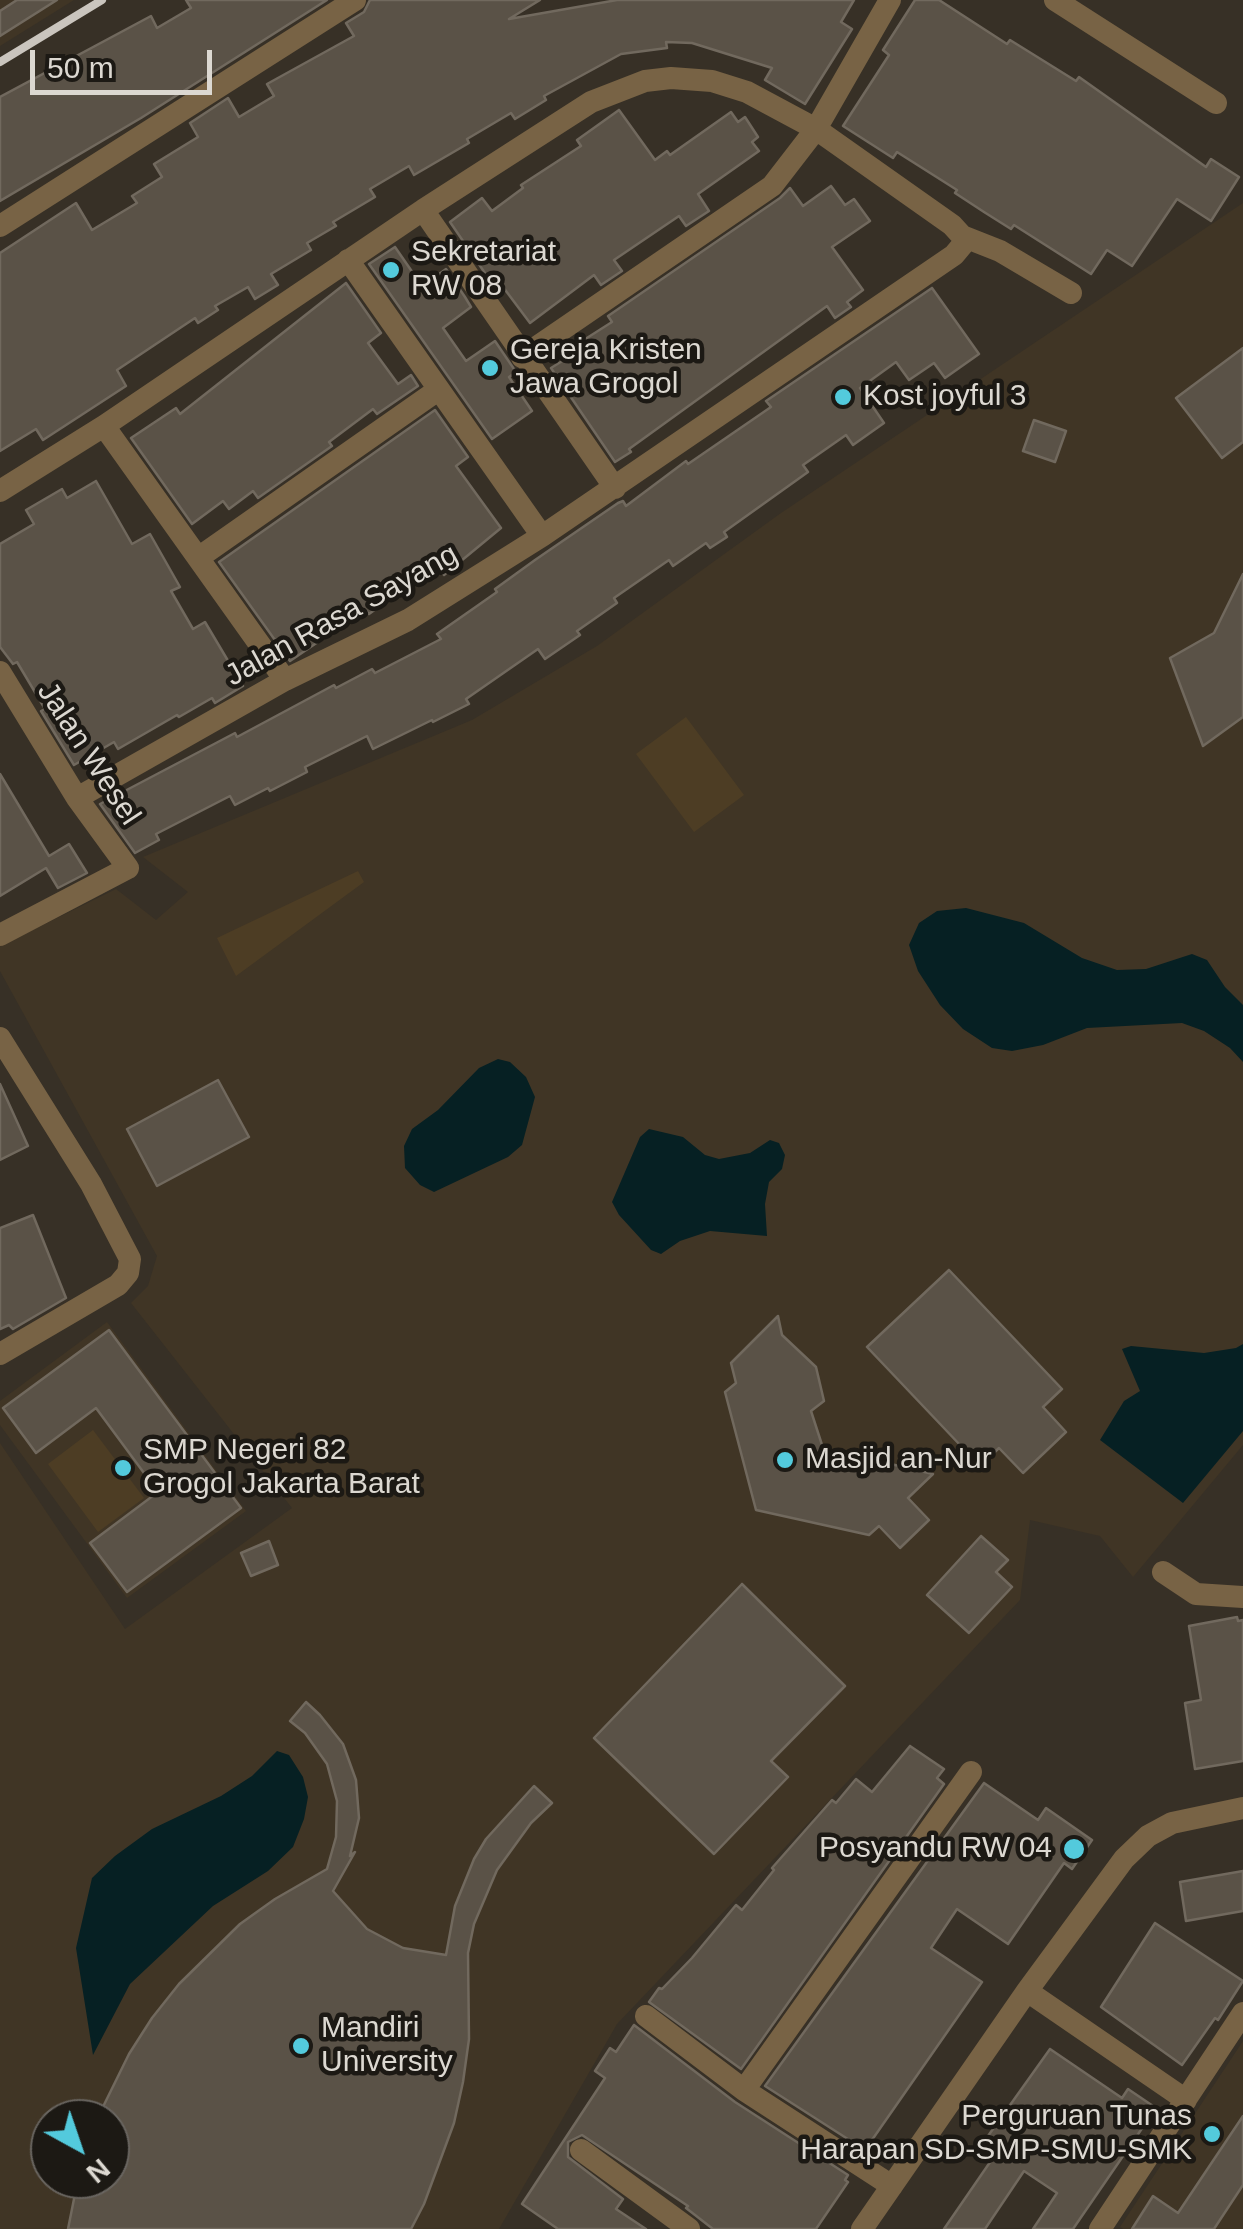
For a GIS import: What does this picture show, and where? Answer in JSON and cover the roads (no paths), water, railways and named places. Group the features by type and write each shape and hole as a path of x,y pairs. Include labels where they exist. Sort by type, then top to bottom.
{"street":[{"path":"0,226 355,0"},
{"path":"522,357 772,186 816,129 890,0"},
{"path":"1055,0 1216,103"},
{"path":"0,491 602,96 645,81 712,81 747,92 816,129 962,236 1000,251 1071,293"},
{"path":"423,210 615,488"},
{"name":"Jalan Rasa Sayang","path":"85,793 285,680 408,620 542,536 958,252 964,243 962,236"},
{"path":"348,260 542,536"},
{"path":"198,558 438,390"},
{"path":"104,426 285,680"},
{"name":"Jalan Wesel","path":"0,672 85,793 128,868 0,936"},
{"path":"0,1038 91,1184 130,1259 128,1274 118,1285 0,1354"},
{"path":"1163,1572 1196,1594 1243,1596"},
{"path":"744,2090 971,1772"},
{"path":"862,2229 1106,1879 1148,1836 1172,1822 1243,1808"},
{"path":"1027,1991 1186,2100"},
{"path":"1100,2229 1243,2013"},
{"path":"646,2016 744,2090 892,2186"},
{"path":"580,2150 689,2229"}],"water":[{"path":"966,908 1024,923 1082,958 1117,970 1146,969 1192,954 1207,960 1243,1005 1243,1062 1204,1031 1182,1023 1087,1028 1043,1045 1012,1051 992,1048 963,1029 940,1005 918,971 909,945 919,923 937,911"},
{"path":"498,1059 510,1062 526,1077 535,1097 522,1145 508,1157 434,1192 420,1185 405,1168 404,1146 412,1129 438,1110 479,1068"},
{"path":"649,1129 683,1137 705,1155 719,1159 750,1153 770,1140 779,1143 785,1155 782,1169 769,1182 765,1204 767,1236 710,1231 680,1241 661,1254 651,1250 612,1202 640,1137"},
{"path":"1243,1344 1243,1431 1183,1503 1100,1440 1124,1401 1140,1391 1122,1349 1131,1346 1204,1353"},
{"path":"277,1751 289,1755 303,1777 308,1797 293,1847 268,1871 213,1906 130,1984 93,2055 76,1948 92,1878 152,1829 221,1796 252,1776"}],"railway":[{"path":"0,62 102,0"}],"place":[{"name":"Sekretariat RW 08","path":"391,270"},
{"name":"Gereja Kristen Jawa Grogol","path":"490,368"},
{"name":"Kost joyful 3","path":"843,397"},
{"name":"Masjid an-Nur","path":"785,1460"},
{"name":"SMP Negeri 82 Grogol Jakarta Barat","path":"123,1468"},
{"name":"Posyandu RW 04","path":"1074,1849"},
{"name":"Mandiri University","path":"301,2046"},
{"name":"Perguruan Tunas Harapan SD-SMP-SMU-SMK","path":"1212,2134"}]}
